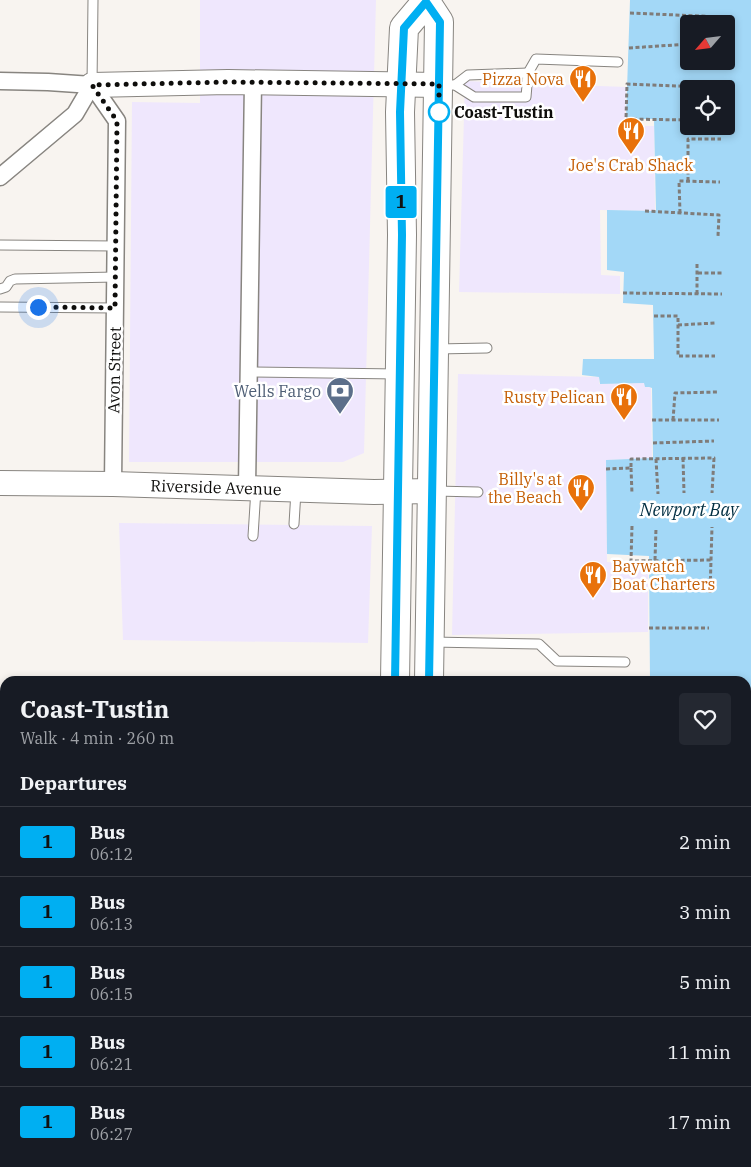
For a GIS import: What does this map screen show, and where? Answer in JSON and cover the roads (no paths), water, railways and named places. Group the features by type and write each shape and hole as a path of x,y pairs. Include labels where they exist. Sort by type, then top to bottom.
{"highway":[{"path":"395,676 402,235 400,112 404,28 426,1 440,22 447,85 435,349 429,676"}],"main road":[{"path":"92,85 252,82 447,85"},
{"name":"Riverside Avenue","path":"0,483 113,484 398,492 432,491"}],"street":[{"path":"0,81 92,85 75,114 0,177"},
{"path":"251,488 248,372 252,82"},
{"name":"Avon Street","path":"92,85 117,121 113,484"}],"lane":[{"path":"92,85 93,0"},
{"path":"447,85 474,98 526,97 528,73 536,59 618,62"},
{"path":"447,85 468,75 528,73"},
{"path":"0,245 116,246"},
{"path":"0,289 6,287 10,281 15,279 116,277"},
{"path":"0,307 115,308"},
{"path":"435,349 486,348"},
{"path":"248,372 400,374"},
{"path":"251,488 253,536"},
{"path":"294,524 296,489"},
{"path":"432,491 478,492"},
{"path":"430,642 539,644 557,661 625,662"}],"water":[{"name":"Newport Bay","path":"630,0 751,0 751,676 650,676 649,556 607,554 606,460 653,458 652,388 645,387 644,383 600,384 599,377 582,375 583,359 654,359 653,305 623,303 624,272 607,270 607,210 656,211 654,119 626,119"}],"place":[{"name":"Pizza Nova","path":"583,103"},
{"name":"Coast-Tustin","path":"439,112"},
{"name":"Joe's Crab Shack","path":"631,155"},
{"name":"Wells Fargo","path":"340,415"},
{"name":"Rusty Pelican","path":"624,421"},
{"name":"Billy's at the Beach","path":"581,512"},
{"name":"Baywatch Boat Charters","path":"593,599"}]}
